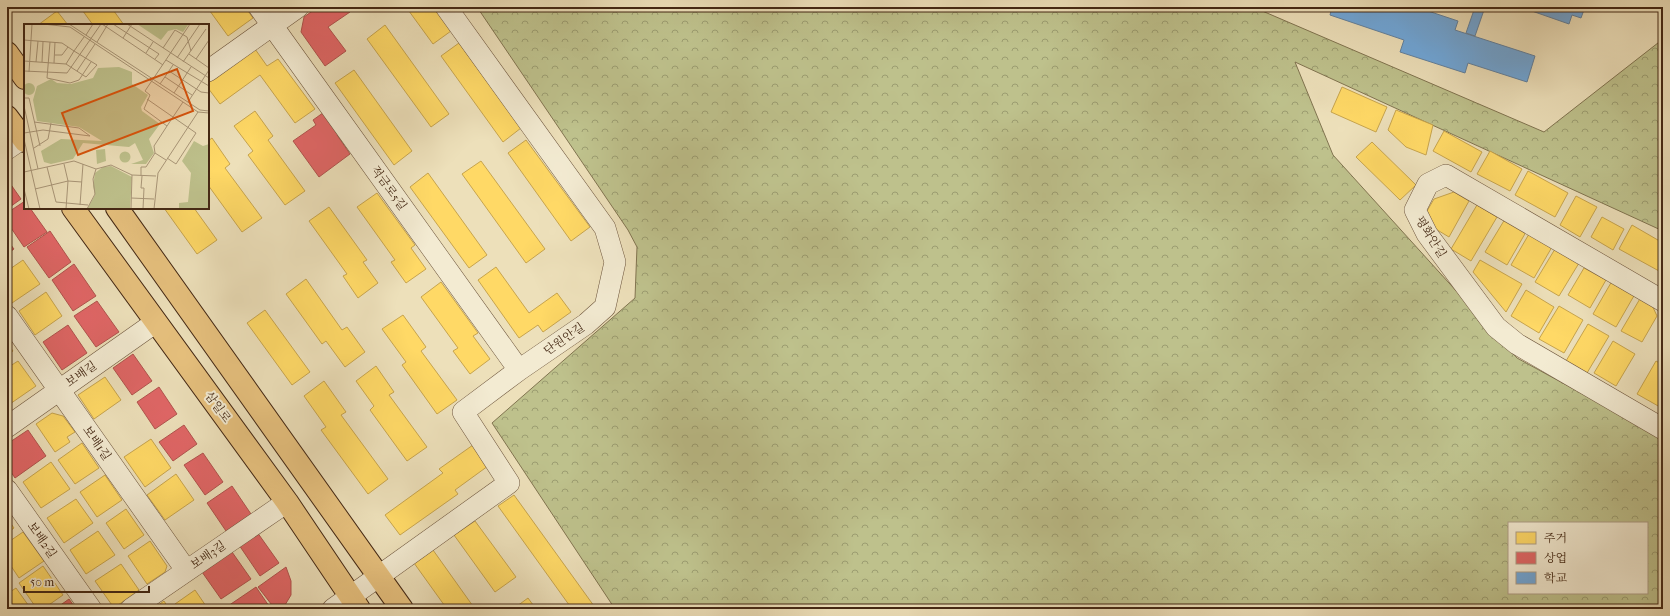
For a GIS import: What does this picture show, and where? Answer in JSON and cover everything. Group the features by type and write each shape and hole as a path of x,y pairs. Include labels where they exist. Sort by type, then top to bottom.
{"main road":[{"path":"7,53 24,77"},
{"path":"7,117 18,143"},
{"name":"삼일로","path":"74,209 287,502 355,603"},
{"path":"118,209 402,609"}],"street":[{"name":"적금로5길","path":"259,7 519,370"},
{"path":"209,70 298,7"},
{"name":"단원안길","path":"333,609 355,603 378,576 509,483 463,412 519,370 586,324 605,307 616,262 605,228 446,7"},
{"name":"평화안길","path":"1663,301 1446,175 1428,184 1415,210 1427,234 1496,327 1517,344 1663,429"},
{"name":"보배1길","path":"7,316 186,570"},
{"name":"보배길","path":"7,427 156,322"},
{"name":"보배2길","path":"7,490 91,609"},
{"name":"보배3길","path":"131,609 287,502"}],"green space":[{"path":"477,7 1253,7 1544,132 1663,39 1663,231 1295,62 1333,155 1517,358 1663,438 1663,609 615,609 492,423 635,298 637,247 628,230"}],"building: 주거":[{"path":"80,7 111,7 123,24 92,24"},
{"path":"207,7 245,7 253,18 228,36"},
{"path":"406,7 434,7 451,31 433,44"},
{"path":"57,11 67,24 39,24"},
{"path":"385,25 449,114 431,127 367,39"},
{"path":"459,43 521,128 503,142 441,56"},
{"path":"255,49 267,66 278,59 315,109 295,123 260,75 220,104 209,89 209,82"},
{"path":"354,70 412,151 394,165 335,83"},
{"path":"1342,87 1387,107 1376,132 1331,112"},
{"path":"1396,110 1433,125 1426,155 1406,147 1388,130"},
{"path":"255,111 273,136 268,140 305,191 285,205 248,155 253,151 234,126"},
{"path":"1444,131 1482,152 1471,172 1433,151"},
{"path":"212,138 230,164 225,168 262,218 242,232 209,186 209,140"},
{"path":"526,140 590,227 571,241 508,153"},
{"path":"1372,142 1416,185 1400,200 1356,157"},
{"path":"1490,151 1522,169 1510,191 1477,174"},
{"path":"481,161 545,249 526,263 462,174"},
{"path":"1528,171 1568,193 1555,217 1515,195"},
{"path":"428,173 487,255 469,268 410,187"},
{"path":"1454,192 1469,201 1449,237 1434,228 1427,211 1434,199"},
{"path":"377,193 415,245 411,248 426,269 406,283 391,262 395,260 357,207"},
{"path":"1576,196 1597,207 1580,237 1560,225"},
{"path":"1477,205 1497,217 1471,261 1451,249"},
{"path":"329,207 367,260 363,262 378,283 358,298 343,276 347,274 309,221"},
{"path":"165,209 195,209 217,240 197,254"},
{"path":"1602,217 1624,229 1613,250 1591,237"},
{"path":"1505,219 1526,232 1507,265 1485,252"},
{"path":"1632,225 1663,243 1663,263 1659,271 1619,249"},
{"path":"1529,234 1552,247 1534,278 1511,265"},
{"path":"1555,249 1579,263 1559,296 1535,282"},
{"path":"23,260 40,284 12,303 7,296 7,271"},
{"path":"1480,260 1522,284 1506,312 1473,272"},
{"path":"496,267 529,313 557,293 571,312 543,332 538,325 519,338 478,280"},
{"path":"1584,268 1606,280 1590,308 1568,295"},
{"path":"306,279 342,330 347,327 365,352 345,367 326,341 322,344 286,294"},
{"path":"1612,281 1635,294 1616,327 1593,314"},
{"path":"441,282 478,333 473,336 490,359 470,374 453,351 458,348 421,297"},
{"path":"1526,290 1554,307 1539,333 1511,316"},
{"path":"46,292 62,316 35,335 19,311"},
{"path":"1641,297 1651,303 1657,316 1642,342 1621,331"},
{"path":"1559,306 1583,320 1564,353 1539,339"},
{"path":"265,310 310,372 292,385 247,323"},
{"path":"403,315 426,347 421,351 457,400 437,414 402,365 406,362 382,329"},
{"path":"1588,324 1609,336 1587,373 1566,361"},
{"path":"1613,341 1635,354 1616,386 1594,373"},
{"path":"7,343 13,351 7,355"},
{"path":"18,361 36,386 7,406 7,368"},
{"path":"1656,361 1663,365 1663,401 1660,407 1637,394"},
{"path":"376,366 394,392 389,395 427,447 407,461 370,410 374,406 356,381"},
{"path":"105,377 121,400 94,419 78,395"},
{"path":"324,381 346,412 341,415 388,479 368,494 321,430 326,427 304,396"},
{"path":"52,413 63,416 75,432 67,437 70,442 55,452 36,424"},
{"path":"151,439 171,468 145,487 124,457"},
{"path":"82,443 99,468 75,484 58,460"},
{"path":"473,445 488,466 455,490 458,494 400,535 385,515 443,473 439,469"},
{"path":"51,462 70,489 41,508 23,482"},
{"path":"176,474 194,500 165,520 147,495"},
{"path":"105,475 122,500 97,517 80,492"},
{"path":"514,495 594,606 590,609 572,609 498,506"},
{"path":"76,499 93,523 64,543 47,518"},
{"path":"126,509 144,535 124,549 106,523"},
{"path":"7,518 14,528 7,533"},
{"path":"475,521 516,577 495,592 454,535"},
{"path":"98,531 115,555 86,574 70,550"},
{"path":"23,532 44,561 19,578 7,560 7,543"},
{"path":"150,541 167,566 165,572 147,584 128,556"},
{"path":"433,550 475,609 447,609 414,563"},
{"path":"121,564 139,590 114,608 95,581"},
{"path":"43,566 63,595 43,609 37,609 19,583"},
{"path":"16,588 31,609 7,609 7,594"},
{"path":"195,590 208,609 178,609 175,604"},
{"path":"528,598 536,609 513,609"},
{"path":"164,601 169,609 153,609"}],"building: 상업":[{"path":"318,7 346,7 350,12 328,27 346,51 325,66 301,32 304,17"},
{"path":"327,110 342,131 337,135 350,154 319,177 293,141 316,125 313,120"},
{"path":"7,179 21,199 7,209"},
{"path":"24,202 24,209 31,209 47,232 24,247 7,222 7,213"},
{"path":"50,231 71,262 49,278 27,247"},
{"path":"7,240 14,249 7,254"},
{"path":"74,264 96,296 73,311 52,280"},
{"path":"97,301 119,332 96,347 74,316"},
{"path":"68,325 87,353 62,370 43,342"},
{"path":"133,354 152,381 132,395 113,368"},
{"path":"159,387 177,414 155,429 137,402"},
{"path":"184,425 197,444 173,461 159,442"},
{"path":"28,430 46,456 15,478 7,466 7,444"},
{"path":"203,453 223,482 205,495 184,465"},
{"path":"232,486 251,514 226,531 207,503"},
{"path":"257,532 279,563 260,576 239,545"},
{"path":"232,552 251,579 221,599 202,572"},
{"path":"286,567 291,581 291,595 285,605 280,609 275,609 258,587"},
{"path":"256,587 271,609 225,609 225,608"},
{"path":"69,599 76,609 55,609"}],"building: 학교":[{"path":"1332,7 1393,7 1406,11 1407,7 1416,7 1458,21 1455,30 1535,56 1527,82 1468,63 1465,73 1400,52 1404,40 1330,15"},
{"path":"1475,7 1485,7 1475,36 1466,33"},
{"path":"1531,7 1585,7 1581,18 1572,15 1569,24 1529,10"}]}
